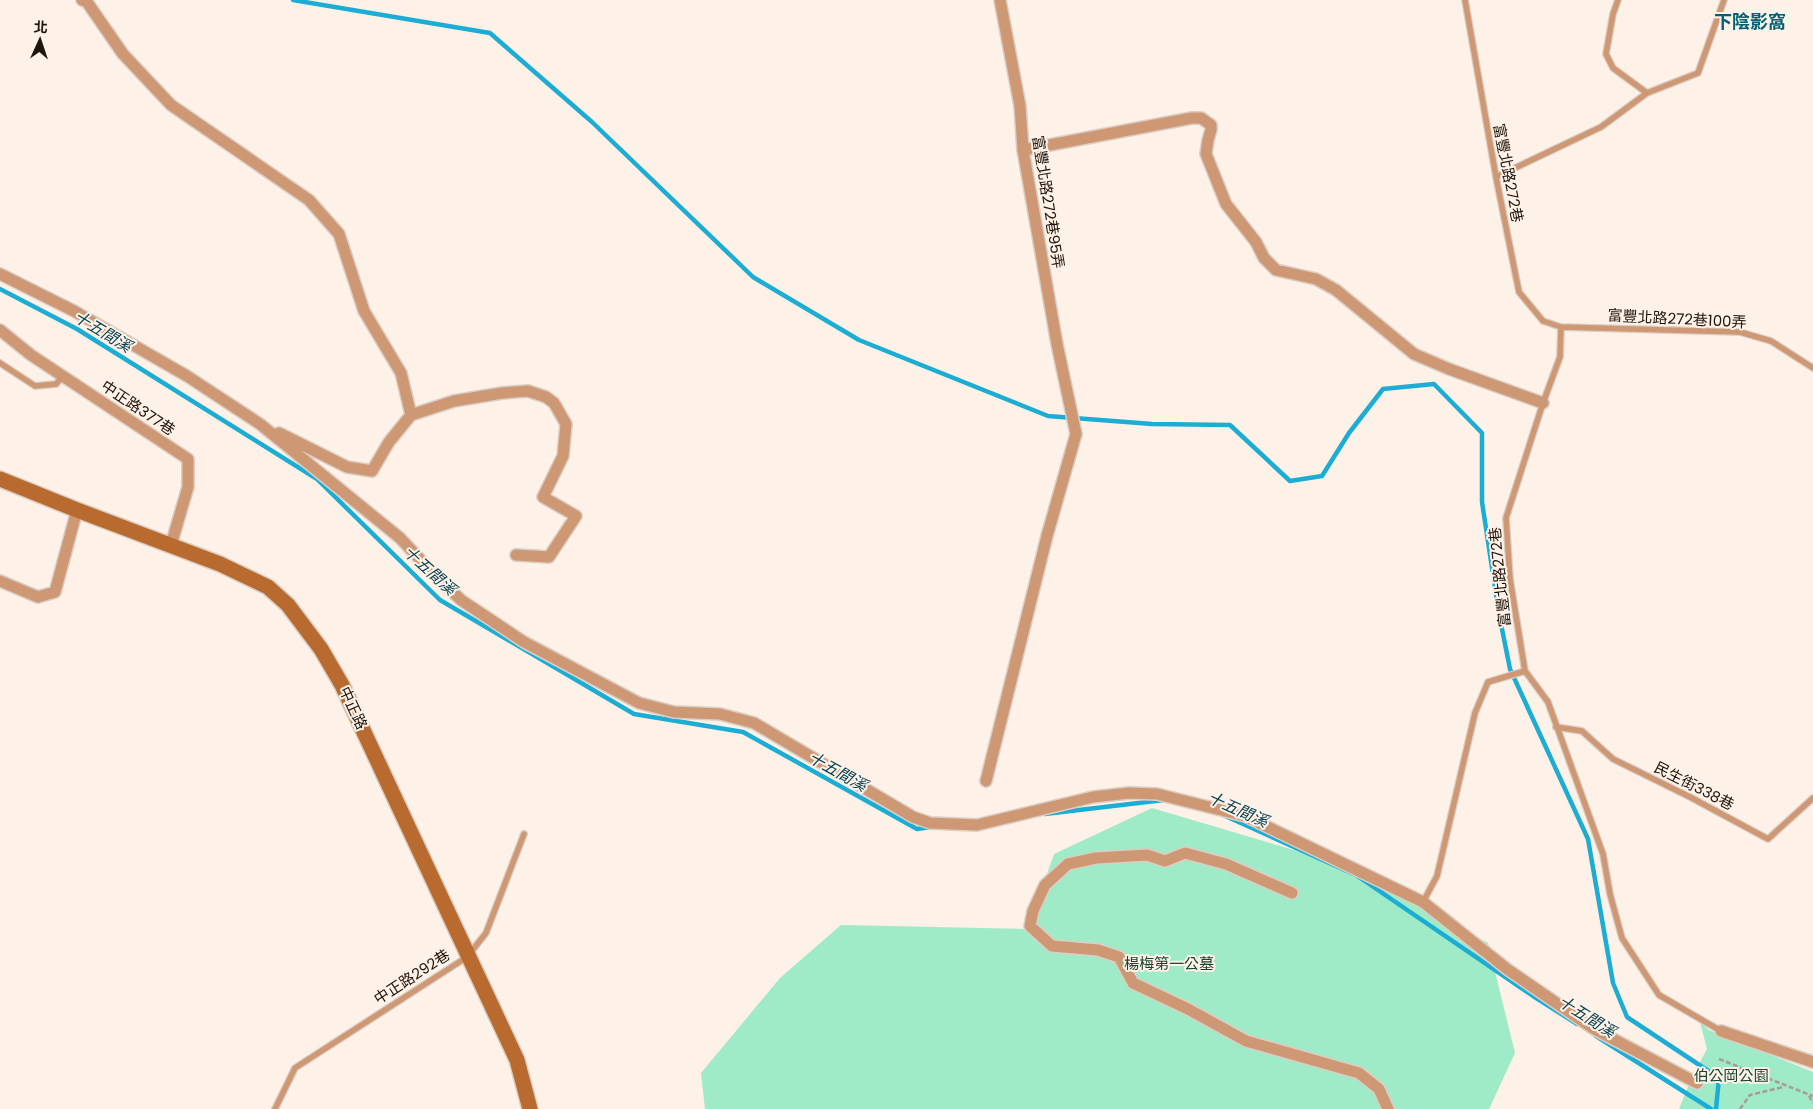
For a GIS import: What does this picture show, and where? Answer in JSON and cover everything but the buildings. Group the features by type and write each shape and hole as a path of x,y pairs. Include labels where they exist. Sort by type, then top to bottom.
{"street":[{"path":"82,0 87,2 122,54 171,104 309,200 338,234 364,311 401,373 411,415"},
{"name":"富豐北路272巷95弄","path":"986,780 1047,536 1076,434 1057,344 1023,150 1020,106 1000,0"},
{"path":"1023,150 1192,118 1201,118 1208,121 1211,125 1211,130 1206,154 1226,204 1256,242 1264,258 1276,270 1316,279 1336,290 1414,354 1449,370 1543,403"},
{"path":"0,274 74,311 179,371 260,424 400,538 462,600 524,642 639,703 674,712 720,714 754,723 913,817 930,823 977,825 1093,797 1129,793 1157,794 1245,816 1423,902 1507,969 1594,1029 1697,1083"},
{"name":"中正路377巷","path":"0,330 31,355 188,459 188,487 171,545"},
{"path":"260,424 347,467 372,471 389,442 411,415 454,402 522,391 536,393 554,403 566,424 563,456 543,497 576,516 549,557 516,555"},
{"name":"中正路","path":"0,479 220,564 268,587 288,605 321,649 342,685 467,957 517,1060 530,1109"},
{"path":"0,581 38,597 55,592 78,510"},
{"path":"1292,893 1226,864 1185,853 1165,861 1147,855 1096,858 1068,864 1045,884 1033,911 1030,926 1052,946 1098,950 1119,957 1133,983 1188,1009 1246,1041 1359,1073 1379,1089 1388,1109"},
{"path":"1721,1031 1813,1062"}],"lane":[{"name":"富豐北路272巷","path":"1465,0 1496,177 1519,292 1543,321 1562,327 1560,357 1506,518 1510,579 1524,672 1548,702 1603,854 1610,894 1622,938 1658,995 1721,1031"},
{"path":"1618,0 1613,14 1606,54 1613,68 1647,93"},
{"path":"1496,177 1601,128 1647,93 1698,73 1724,0"},
{"name":"富豐北路272巷100弄","path":"1562,327 1740,332 1772,341 1813,368"},
{"path":"0,362 35,386 56,384 63,376"},
{"path":"1423,902 1437,876 1474,713 1488,682 1524,672"},
{"name":"民生街338巷","path":"1556,727 1582,731 1613,759 1690,797 1768,839 1813,798"},
{"name":"中正路292巷","path":"275,1109 295,1068 467,957 486,933 524,834"}],"path":[{"path":"1719,1059 1813,1096"},
{"path":"1740,1109 1750,1095 1784,1086"},
{"path":"1808,1095 1813,1103"}],"green space":[{"name":"楊梅第一公墓","path":"1152,808 1294,850 1393,890 1488,943 1515,1053 1489,1109 705,1109 701,1073 780,978 841,925 1028,929 1054,854"},
{"name":"伯公岡公園","path":"1700,1022 1709,1030 1813,1072 1813,1109 1679,1109 1691,1079 1707,1049"}],"waterway":[{"path":"293,0 490,33 592,122 753,277 859,340 1048,416 1152,424 1230,425 1290,481 1322,476 1349,433 1383,389 1434,384 1482,433 1482,502 1499,614 1510,669 1588,839 1613,983 1627,1017 1719,1078 1716,1109"},
{"name":"十五間溪","path":"0,289 77,329 317,479 440,600 634,714 743,732 917,829 931,827"},
{"name":"十五間溪","path":"1045,814 1164,800"},
{"name":"十五間溪","path":"1223,815 1356,875 1577,1024"},
{"name":"十五間溪","path":"1596,1036 1711,1109"}],"district":[{"name":"下陰影窩","path":"1750,22"}]}
